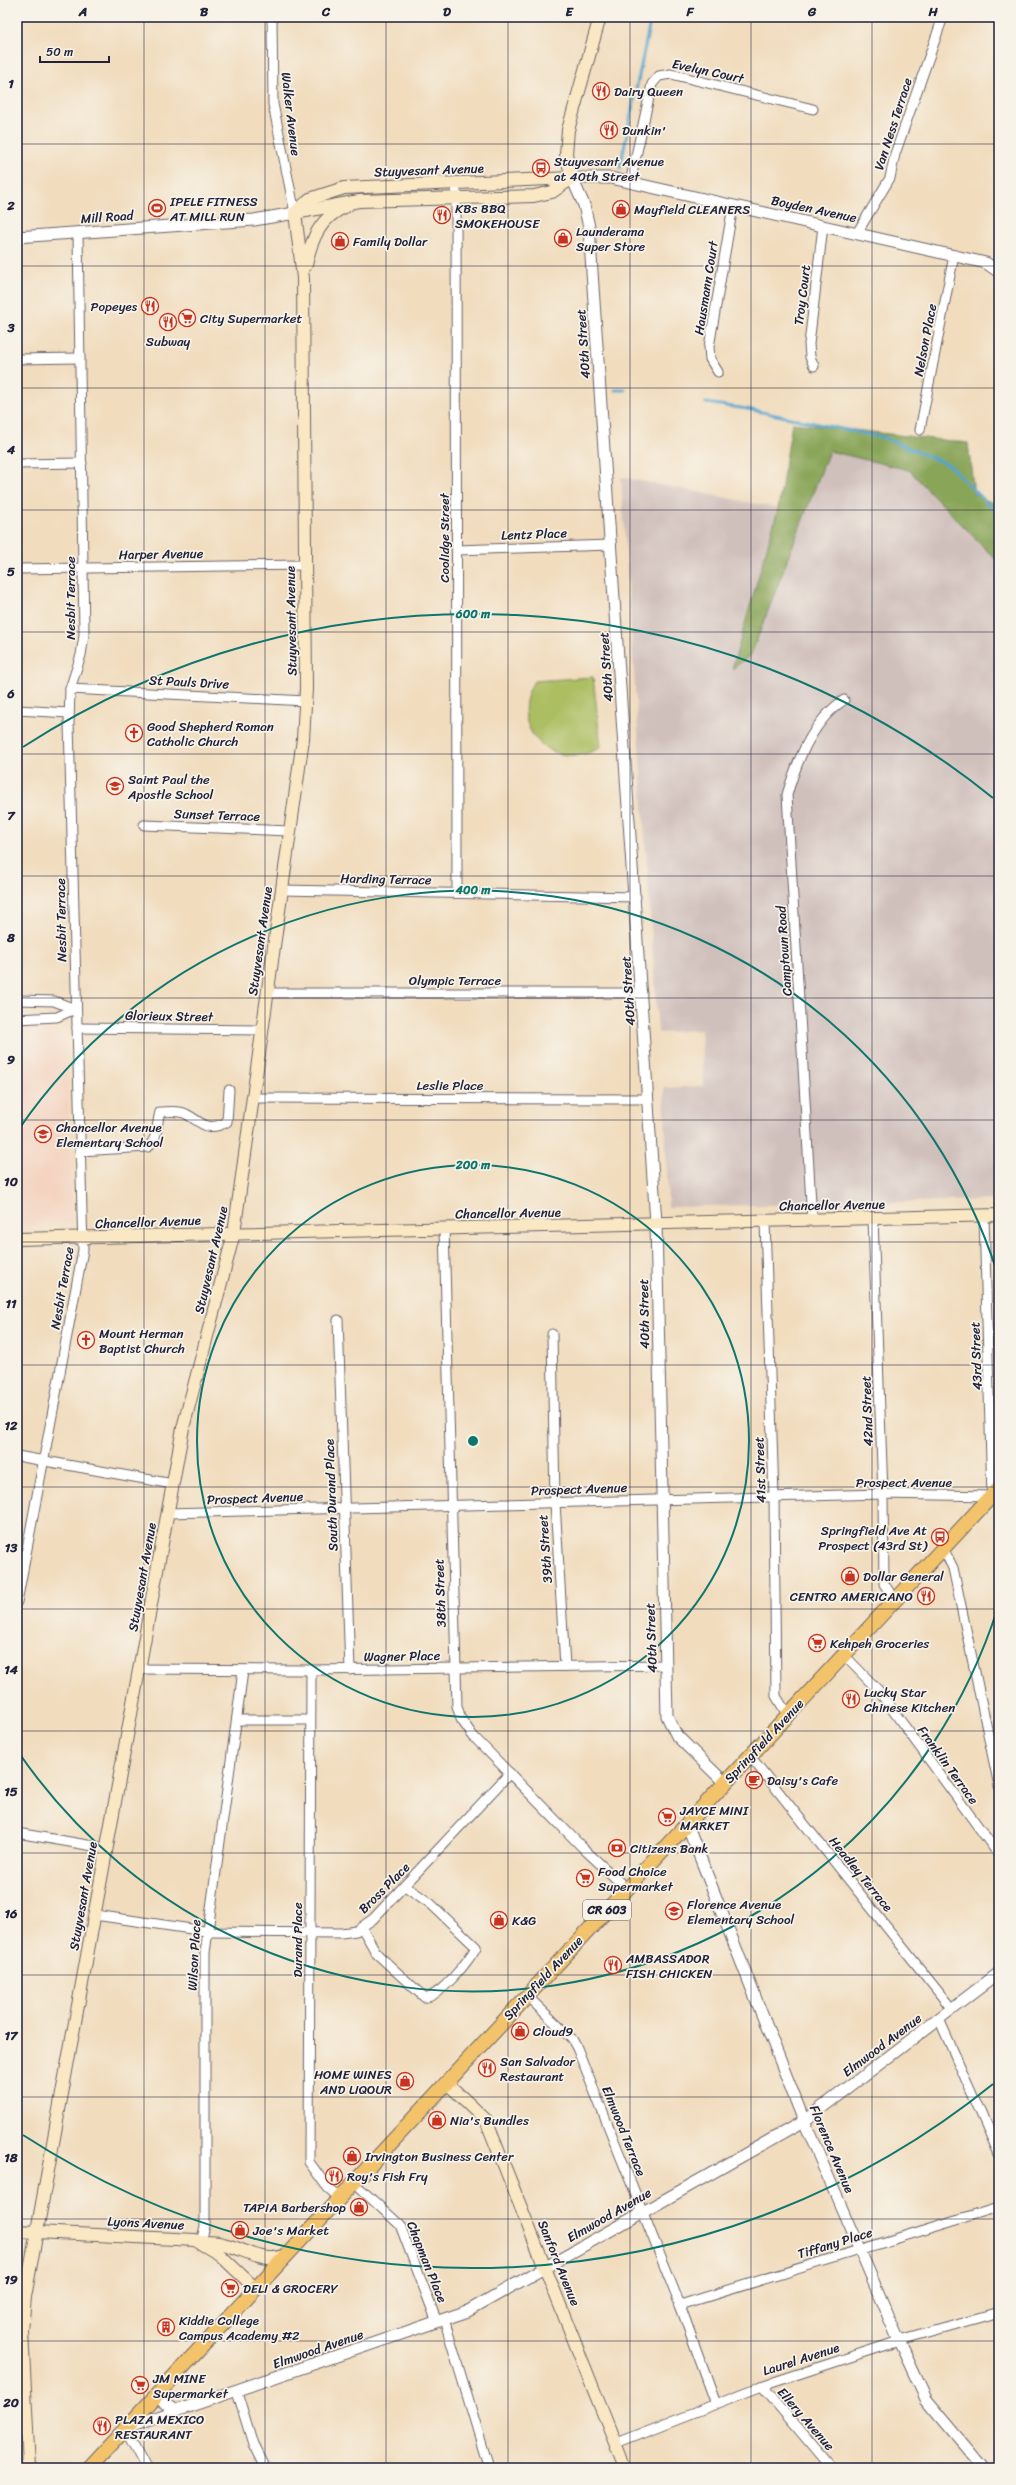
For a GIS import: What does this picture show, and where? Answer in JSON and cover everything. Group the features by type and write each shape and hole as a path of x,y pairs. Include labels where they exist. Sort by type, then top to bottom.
{"main road":[{"path":"295,213 359,201 543,194 559,188 572,178 566,154 568,130 600,17"},
{"name":"Stuyvesant Avenue","path":"29,2468 23,2314 36,2232 95,1915 105,1848 173,1484 184,1428 234,1233 261,1030 303,739 306,701 303,278 295,213 310,199 333,190 456,182 572,178"},
{"path":"303,278 311,242 320,226 341,208 359,201"},
{"name":"Chancellor Avenue","path":"17,1239 999,1215"},
{"name":"Springfield Avenue","path":"89,2468 995,1492"},
{"name":"Sanford Avenue","path":"446,2082 486,2120 625,2468"},
{"name":"Lyons Avenue","path":"17,2231 181,2238 201,2242 219,2254 256,2288"},
{"path":"201,2242 220,2243 267,2259 276,2259 289,2253"}],"street":[{"name":"Walker Avenue","path":"272,17 273,104 295,213"},
{"name":"Van Ness Terrace","path":"857,233 890,178 895,154 943,17"},
{"name":"Evelyn Court","path":"630,183 652,84 659,76 672,74 813,109"},
{"name":"Boyden Avenue","path":"572,178 604,178 630,183 954,255 986,263 999,272"},
{"name":"40th Street","path":"572,178 584,205 589,227 642,993 656,1223 667,1716 670,1725 677,1736 726,1782"},
{"name":"Coolidge Street","path":"456,182 457,893"},
{"name":"Hausmann Court","path":"718,372 710,359 709,347 733,206"},
{"name":"Mill Road","path":"17,237 254,220 295,213"},
{"name":"Troy Court","path":"814,366 810,357 809,344 823,226"},
{"name":"Nesbit Terrace","path":"17,1602 42,1460 82,1256 84,1237 75,1009 69,713 70,689 84,644 78,233"},
{"name":"Nelson Place","path":"920,430 954,255"},
{"path":"17,359 80,358"},
{"path":"17,464 82,463"},
{"name":"Lentz Place","path":"457,550 612,545"},
{"name":"Harper Avenue","path":"17,569 305,565"},
{"name":"St Pauls Drive","path":"70,689 306,701"},
{"name":"Camptown Road","path":"812,1220 787,795 793,775 820,720 830,709 844,700"},
{"path":"17,710 69,713"},
{"name":"Sunset Terrace","path":"144,825 289,831"},
{"name":"Harding Terrace","path":"281,890 636,897"},
{"name":"Olympic Terrace","path":"267,993 642,993"},
{"path":"17,1000 54,1001 75,1009"},
{"path":"17,1019 57,1017 75,1009"},
{"name":"Glorieux Street","path":"76,1028 261,1030"},
{"path":"80,1151 148,1147 153,1142 157,1131 160,1112 185,1114 201,1125 220,1126 227,1122 229,1090"},
{"name":"Leslie Place","path":"253,1098 648,1099"},
{"name":"43rd Street","path":"984,1216 995,1492"},
{"name":"42nd Street","path":"873,1218 883,1494 884,1584 895,1600"},
{"name":"41st Street","path":"765,1221 774,1497 776,1696 788,1716"},
{"name":"38th Street","path":"444,1228 456,1706 461,1719 474,1736 585,1850 627,1889"},
{"name":"South Durand Place","path":"338,1320 350,1670"},
{"name":"39th Street","path":"552,1334 555,1503 565,1666"},
{"path":"17,1456 173,1484"},
{"name":"Prospect Avenue","path":"168,1513 995,1492"},
{"path":"943,1548 953,1568 999,1786"},
{"name":"Franklin Terrace","path":"844,1655 878,1690 999,1854"},
{"name":"Wagner Place","path":"139,1669 243,1671 666,1665"},
{"name":"Durand Place","path":"311,1670 309,2162 328,2188 340,2198"},
{"name":"Wilson Place","path":"201,2242 205,2226 205,1953 243,1671"},
{"path":"237,1720 310,1720"},
{"name":"Headley Terrace","path":"750,1756 952,2009"},
{"name":"Bross Place","path":"95,1915 207,1931 310,1934 349,1933 362,1928 405,1886 510,1773"},
{"name":"Florence Avenue","path":"686,1824 804,2121 899,2341 926,2399 984,2468"},
{"path":"17,1833 105,1848"},
{"path":"362,1928 377,1954 424,1997 431,1996 446,1984 476,1947 431,1904 405,1886"},
{"name":"Elmwood Avenue","path":"125,2429 237,2392 468,2311 804,2121 999,1973"},
{"name":"Elmwood Terrace","path":"527,1996 572,2039 577,2048 680,2306 716,2404"},
{"path":"939,2019 999,2154"},
{"name":"Chapman Place","path":"354,2183 400,2225 440,2321 489,2468"},
{"name":"Tiffany Place","path":"680,2306 999,2207"},
{"name":"Laurel Avenue","path":"616,2443 762,2386 899,2341 999,2313"},
{"name":"Ellery Avenue","path":"762,2386 831,2468"},
{"path":"237,2392 253,2444 265,2468"},
{"path":"156,2395 173,2409 182,2410"},
{"path":"125,2429 146,2468"}],"shaded area":[{"path":"828,451 909,470 999,563 999,1200 668,1207 664,1088 704,1086 701,1030 658,1033 621,477 778,508 732,669 751,655"},
{"name":"Chancellor Avenue Elementary School","path":"49,1026 63,1035 67,1044 72,1223 17,1226 17,1027"}],"green space":[{"path":"792,423 968,443 974,494 999,506 999,563 909,470 829,451 751,655 732,669 778,509"},
{"path":"593,677 601,747 583,754 567,755 552,751 539,742 530,730 526,715 527,698 534,681"}],"waterway":[{"path":"620,168 651,17"},
{"path":"615,390 625,390"},
{"path":"706,403 747,409 885,438 949,465 999,515"}],"place":[{"name":"Dairy Queen","path":"601,91"},
{"name":"Dunkin'","path":"609,130"},
{"name":"Stuyvesant Avenue at 40th Street","path":"541,168"},
{"name":"IPELE FITNESS AT MILL RUN","path":"157,208"},
{"name":"Mayfield CLEANERS","path":"621,209"},
{"name":"KBs BBQ SMOKEHOUSE","path":"442,215"},
{"name":"Launderama Super Store","path":"563,238"},
{"name":"Family Dollar","path":"340,241"},
{"name":"Popeyes","path":"150,306"},
{"name":"City Supermarket","path":"187,318"},
{"name":"Subway","path":"168,322"},
{"name":"Good Shepherd Roman Catholic Church","path":"134,733"},
{"name":"Saint Paul the Apostle School","path":"115,786"},
{"name":"Chancellor Avenue Elementary School","path":"43,1134"},
{"name":"Mount Herman Baptist Church","path":"86,1340"},
{"name":"Springfield Ave At Prospect (43rd St)","path":"940,1537"},
{"name":"Dollar General","path":"850,1576"},
{"name":"CENTRO AMERICANO","path":"926,1596"},
{"name":"Kehpeh Groceries","path":"817,1643"},
{"name":"Lucky Star Chinese Kitchen","path":"851,1699"},
{"name":"Daisy's Cafe","path":"754,1780"},
{"name":"JAYCE MINI MARKET","path":"667,1817"},
{"name":"Citizens Bank","path":"617,1848"},
{"name":"Food Choice Supermarket","path":"585,1878"},
{"name":"Florence Avenue Elementary School","path":"674,1911"},
{"name":"K&G","path":"499,1920"},
{"name":"AMBASSADOR FISH CHICKEN","path":"613,1965"},
{"name":"Cloud9","path":"520,2031"},
{"name":"San Salvador Restaurant","path":"487,2068"},
{"name":"HOME WINES AND LIQOUR","path":"405,2081"},
{"name":"Nia's Bundles","path":"437,2120"},
{"name":"Irvington Business Center","path":"352,2156"},
{"name":"Roy's Fish Fry","path":"334,2176"},
{"name":"TAPIA Barbershop","path":"359,2207"},
{"name":"Joe's Market","path":"240,2230"},
{"name":"DELI & GROCERY","path":"230,2288"},
{"name":"Kiddie College Campus Academy #2","path":"166,2327"},
{"name":"JM MINE Supermarket","path":"140,2385"},
{"name":"PLAZA MEXICO RESTAURANT","path":"102,2426"}]}
